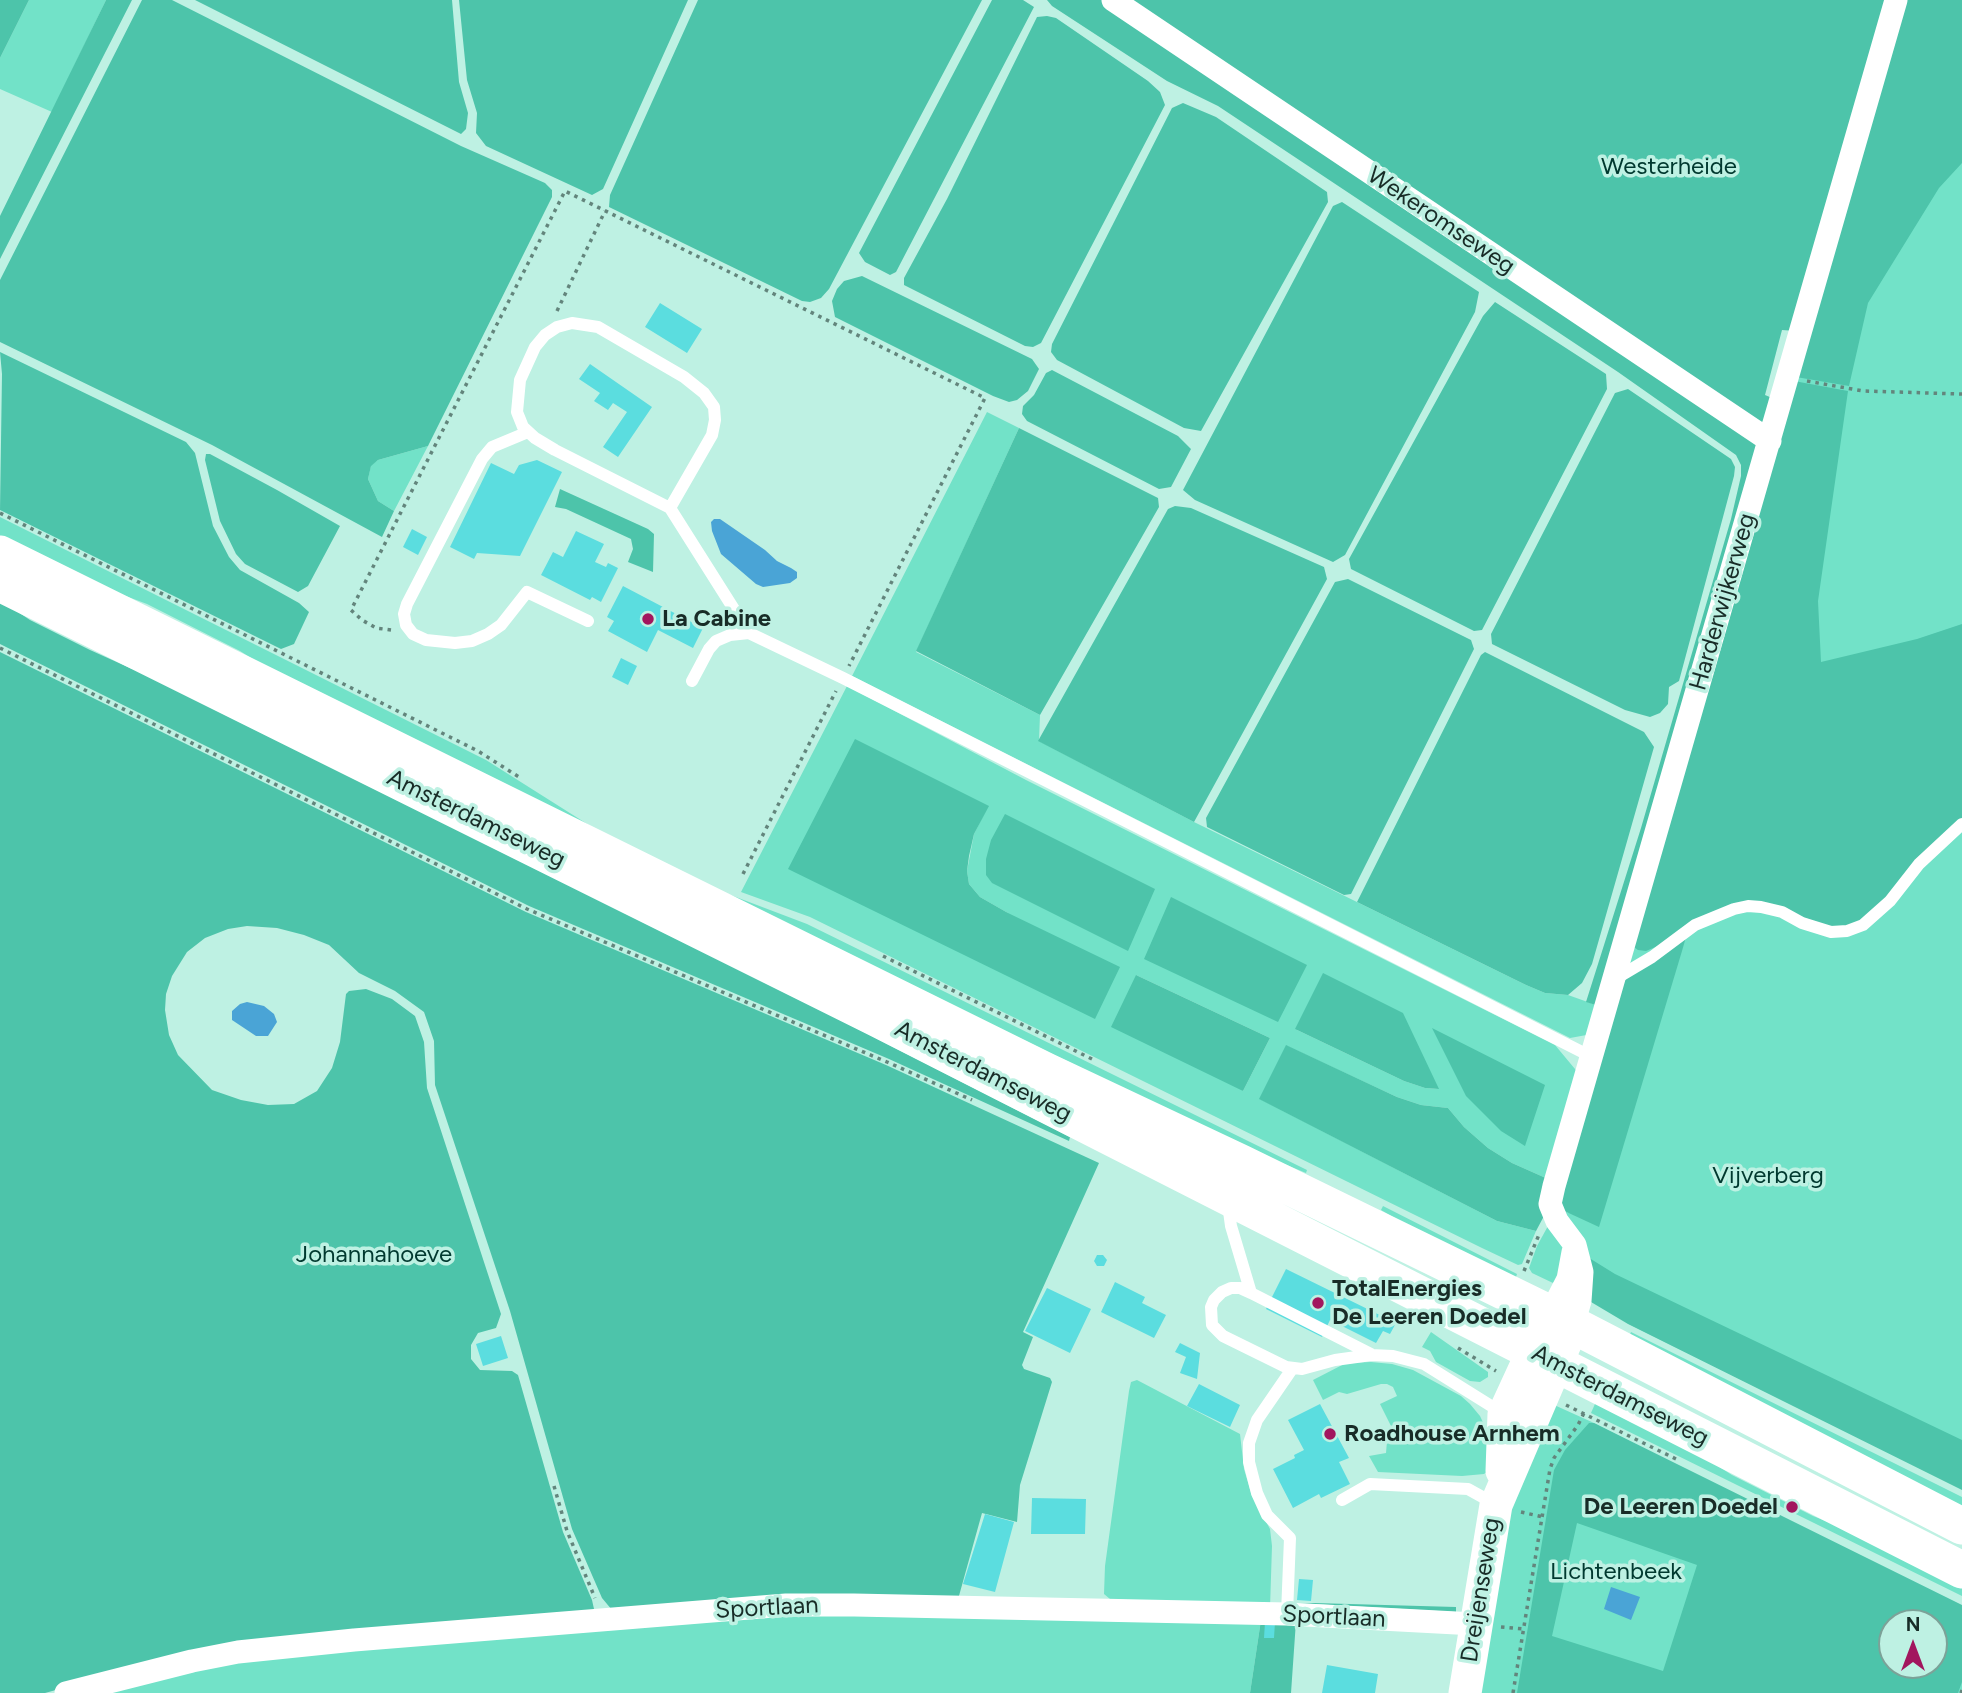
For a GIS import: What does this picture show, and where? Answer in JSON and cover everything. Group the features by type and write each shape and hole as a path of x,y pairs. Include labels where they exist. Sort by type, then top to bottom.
{"main road":[{"name":"Amsterdamseweg","path":"0,554 1033,1065 1562,1319 1962,1526"},
{"name":"Amsterdamseweg","path":"0,583 878,1019 1226,1196 1538,1372 1962,1570"},
{"name":"Dreijenseweg","path":"1465,1693 1499,1496 1516,1421 1562,1319"}],"street":[{"name":"Wekeromseweg","path":"1113,0 1770,442"},
{"name":"Harderwijkerweg","path":"1550,1204 1896,0"},
{"path":"1550,1204 1557,1221 1575,1245 1583,1272 1582,1288 1562,1319"},
{"name":"Sportlaan","path":"66,1693 180,1664 239,1653 354,1640 826,1604 1287,1614 1475,1624"}],"lane":[{"path":"670,508 712,435 714,407 704,393 684,377 598,327 572,323 556,327 535,347 520,380 517,412 523,427 555,450 670,508 749,633"},
{"path":"528,432 492,447 482,459 407,604 404,614 406,625 413,634 426,640 455,643 472,641 500,625 527,592 588,621"},
{"path":"692,681 716,641 730,635 749,633 1592,1057"},
{"path":"1613,980 1652,957 1695,925 1734,909 1761,907 1782,912 1802,923 1831,932 1847,931 1863,925 1890,901 1919,864 1962,824"},
{"path":"1226,1196 1231,1226 1251,1293"},
{"path":"1371,1355 1240,1287 1231,1287 1222,1292 1211,1307 1212,1325 1223,1336 1292,1369 1371,1355 1392,1356 1424,1364 1516,1421"},
{"path":"1287,1614 1290,1538 1267,1515 1256,1493 1249,1462 1249,1443 1256,1420 1292,1369"},
{"path":"1342,1500 1370,1483 1468,1489 1499,1496"}],"path":[{"path":"406,625 389,630 376,628 351,610 565,191 985,398 743,874"},
{"path":"545,335 605,211"},
{"path":"1789,378 1863,391 1962,394"},
{"path":"0,513 478,751 528,783"},
{"name":"Amsterdamseweg","path":"0,648 527,909 978,1103"},
{"path":"880,955 1102,1064"},
{"path":"1524,1272 1548,1218 1550,1204"},
{"name":"Amsterdamseweg","path":"1452,1343 1485,1366 1538,1372 1584,1413 1677,1459"},
{"name":"Dreijenseweg","path":"1513,1693 1550,1469 1554,1458 1584,1413"},
{"path":"554,1486 567,1531 604,1620"}],"green space":[{"path":"0,0 29,0 0,58"},
{"path":"29,0 106,0 52,112 0,89 0,58"},
{"path":"106,0 132,0 0,259 0,216"},
{"path":"142,0 172,0 461,146 545,183 552,190 552,197 428,446 378,460 371,466 368,479 378,501 394,511 382,537 212,445 0,342 0,280"},
{"path":"195,0 452,0 459,82 468,113 466,129 461,134"},
{"path":"459,0 688,0 603,189 592,195 486,146 476,133 477,113 467,80"},
{"path":"698,0 982,0 829,289 821,298 810,302 802,301 609,207 610,195"},
{"path":"992,0 1023,0 1034,7 896,272 890,275 865,262 859,253"},
{"path":"1047,0 1106,0 1754,437 1759,453 1599,1006 1586,1002 1641,828 1731,519 1741,476 1741,465 1736,455 1618,372 1218,106 1167,81 1052,6"},
{"name":"Westerheide","path":"1121,0 1890,0 1796,331 1782,330 1765,395 1777,400 1764,421 1757,424"},
{"name":"Vijverberg","path":"1902,0 1962,0 1962,1489 1629,1324 1560,1209 1569,1213 1561,1190"},
{"path":"1902,0 1962,0 1962,163 1939,188 1868,303 1849,386 1796,377"},
{"path":"1037,17 1056,18 1148,81 1160,92 1165,105 1041,343 1033,347 1025,346 904,285 904,278 947,199"},
{"path":"1183,103 1216,117 1327,192 1328,202 1201,431 1184,428 1057,360 1051,352 1052,344 1172,108"},
{"path":"1342,202 1479,292 1475,312 1345,555 1333,562 1195,500 1183,490 1333,206"},
{"path":"862,276 1032,359 1039,369 1028,391 1017,400 1009,402 993,396 835,317 832,301 837,289 844,281"},
{"path":"1495,302 1606,374 1607,389 1482,630 1474,631 1351,569 1349,559 1483,316"},
{"path":"0,352 186,442 195,453 213,526 229,557 240,570 299,603 309,612 294,644 281,649 0,510"},
{"path":"1052,370 1178,436 1191,449 1171,487 1159,489 1027,421 1022,414 1023,406 1034,395 1046,373"},
{"path":"1794,381 1848,391 1818,601 1821,662 1917,639 1962,624 1962,820 1888,899 1860,921 1846,927 1830,927 1762,902 1646,951 1638,950 1631,945"},
{"path":"1628,389 1731,459 1735,467 1679,681 1669,687 1668,704 1660,713 1650,717 1625,710 1492,644 1491,634 1615,393"},
{"path":"987,412 1019,428 916,652 1040,715 1039,741 1194,822 1526,985 1545,993 1568,995 1599,1006 1592,1034 1570,1038 852,676"},
{"path":"1019,428 1158,498 1159,507 1040,715 916,651"},
{"path":"428,446 394,511 378,501 368,479 371,465 378,460"},
{"path":"206,454 340,526 308,586 298,592 245,564 236,554 220,521 205,460"},
{"path":"560,489 654,534 653,572 628,562 633,549 631,539 566,509 555,507"},
{"path":"1175,506 1191,508 1324,567 1327,579 1194,822 1038,741 1168,509"},
{"path":"0,517 486,760 592,827 720,891 807,924 1307,1170 1306,1173 1253,1151 308,694 240,651 147,604 64,573 0,541"},
{"path":"1348,579 1471,640 1474,649 1351,894 1344,895 1207,827 1206,818 1335,582"},
{"path":"0,600 30,620 90,650 205,697 1070,1137 1069,1141 889,1059 529,906 0,644"},
{"name":"Johannahoeve","path":"0,652 526,912 886,1065 1099,1163 1023,1332 1033,1337 1022,1365 1024,1369 1050,1378 1052,1382 1020,1485 1017,1522 982,1513 957,1603 612,1610 602,1598 572,1529 510,1311 435,1085 434,1041 424,1012 395,991 359,973 329,945 277,928 247,926 228,929 205,938 187,952 172,976 166,994 165,1010 169,1035 178,1055 212,1090 241,1100 268,1105 294,1104 317,1091 332,1068 340,1042 346,994 349,991 366,989 392,999 415,1016 424,1042 427,1088 501,1314 496,1328 478,1333 471,1345 471,1359 480,1370 512,1371 518,1375 563,1532 594,1609 591,1613 114,1674 45,1693 0,1693"},
{"path":"1485,652 1644,732 1654,747 1592,964 1582,983 1568,995 1545,993 1526,985 1357,902 1481,655"},
{"path":"847,686 1026,780 1555,1045 1580,1075 1548,1179 1512,1163 1488,1148 1464,1127 1448,1108 1421,1105 1397,1097 1287,1046 1260,1099 1497,1221 1536,1231 1522,1264 1518,1265 1482,1248 810,917 741,892","holes":["988,806 974,834 967,871 969,884 980,897 1008,913 789,869","1136,975 1270,1038 1243,1091","1295,1029 1426,1064 1438,1089 1404,1081"]},
{"path":"855,739 989,806 974,834 967,871 969,884 980,897 1008,913 1120,967 1095,1019 788,869"},
{"path":"1005,814 1155,889 1128,951 992,883 986,875 986,859 991,840"},
{"path":"1171,897 1307,965 1278,1022 1144,959"},
{"path":"1686,937 1599,1227 1560,1209 1560,1190 1621,982"},
{"path":"1323,973 1403,1013 1439,1089 1425,1088 1404,1081 1295,1029"},
{"path":"1136,975 1270,1038 1243,1091 1111,1027"},
{"path":"1432,1028 1545,1085 1525,1146 1501,1131 1466,1096"},
{"path":"1286,1045 1397,1097 1421,1105 1448,1108 1464,1127 1488,1148 1512,1163 1548,1179 1544,1216 1536,1231 1497,1221 1259,1099"},
{"path":"1383,1206 1517,1274 1514,1283 1381,1210"},
{"path":"1548,1226 1564,1241 1562,1273 1553,1283 1532,1273 1529,1268"},
{"path":"1586,1256 1615,1274 1962,1440 1962,1490 1628,1324 1591,1302"},
{"path":"1431,1332 1488,1372 1488,1377 1480,1382 1470,1381 1436,1362 1430,1351 1422,1347"},
{"path":"1631,1332 1962,1497 1962,1513 1627,1341"},
{"path":"1371,1362 1413,1370 1461,1396 1470,1404 1480,1416 1488,1433 1490,1469 1484,1474 1462,1476 1378,1472 1369,1456 1386,1453 1387,1441 1393,1430 1380,1404 1397,1396 1393,1387 1381,1384 1347,1394 1339,1392 1323,1400 1313,1380 1346,1363"},
{"path":"1137,1380 1240,1434 1244,1469 1252,1496 1270,1529 1270,1608 1110,1599 1104,1594 1105,1566 1129,1391 1131,1382"},
{"path":"1598,1397 1660,1429 1732,1475 1813,1516 1898,1550 1962,1582 1962,1596 1591,1413"},
{"name":"Lichtenbeek","path":"1552,1404 1594,1423 1962,1613 1962,1693 1474,1693 1503,1516"},
{"name":"Lichtenbeek","path":"1589,1423 1594,1423 1962,1605 1962,1682 1958,1693 1517,1693 1554,1470 1565,1450","holes":["1577,1523 1697,1565 1663,1671 1552,1636"]},
{"path":"1295,1603 1456,1607 1456,1612"},
{"path":"786,1610 1261,1620 1250,1693 87,1693 239,1658"},
{"path":"1261,1620 1296,1621 1291,1693 1250,1693"}],"water":[{"path":"720,519 777,561 797,572 797,578 790,583 763,587 756,584 721,554 712,531 711,522"},
{"path":"247,1002 264,1006 274,1014 277,1022 268,1036 256,1036 232,1020 232,1011"},
{"path":"1611,1587 1640,1597 1631,1620 1604,1609"}],"building":[{"path":"660,303 702,329 687,353 645,327"},
{"path":"590,364 652,407 618,457 603,447 627,412 613,403 608,410 594,401 600,393 579,379"},
{"path":"537,460 562,472 520,556 477,553 474,559 450,547 491,463 514,474 519,465"},
{"path":"412,529 427,537 418,555 403,547"},
{"path":"576,531 604,544 595,562 606,567 608,563 618,568 601,602 592,597 590,600 541,575 553,552 563,557"},
{"name":"La Cabine","path":"623,586 703,628 693,648 658,630 647,652 608,631 614,621 607,617"},
{"path":"621,658 637,666 628,685 612,677"},
{"path":"1097,1255 1103,1255 1107,1260 1104,1266 1097,1266 1094,1261"},
{"path":"1286,1269 1396,1323 1390,1334 1383,1331 1376,1343 1330,1320 1322,1337 1266,1309"},
{"path":"1115,1282 1145,1297 1142,1303 1166,1315 1154,1338 1101,1312"},
{"path":"1047,1288 1091,1309 1070,1353 1025,1331"},
{"path":"501,1336 508,1358 483,1366 476,1344"},
{"path":"1180,1343 1200,1353 1197,1379 1180,1373 1186,1357 1175,1352"},
{"path":"1199,1384 1240,1405 1230,1427 1187,1406"},
{"path":"1320,1404 1349,1458 1339,1462 1350,1484 1321,1498 1319,1494 1293,1508 1273,1469 1295,1458 1294,1455 1304,1450 1288,1420"},
{"path":"1032,1498 1086,1499 1085,1534 1031,1534"},
{"path":"985,1514 1014,1522 995,1592 963,1584"},
{"path":"1299,1579 1313,1580 1311,1601 1297,1600"},
{"path":"1265,1622 1275,1622 1274,1638 1264,1638"},
{"path":"1327,1665 1378,1674 1375,1693 1322,1693"}],"place":[{"name":"La Cabine","path":"648,619"},
{"name":"TotalEnergies De Leeren Doedel","path":"1318,1303"},
{"name":"Roadhouse Arnhem","path":"1330,1434"},
{"name":"De Leeren Doedel","path":"1792,1507"}]}
